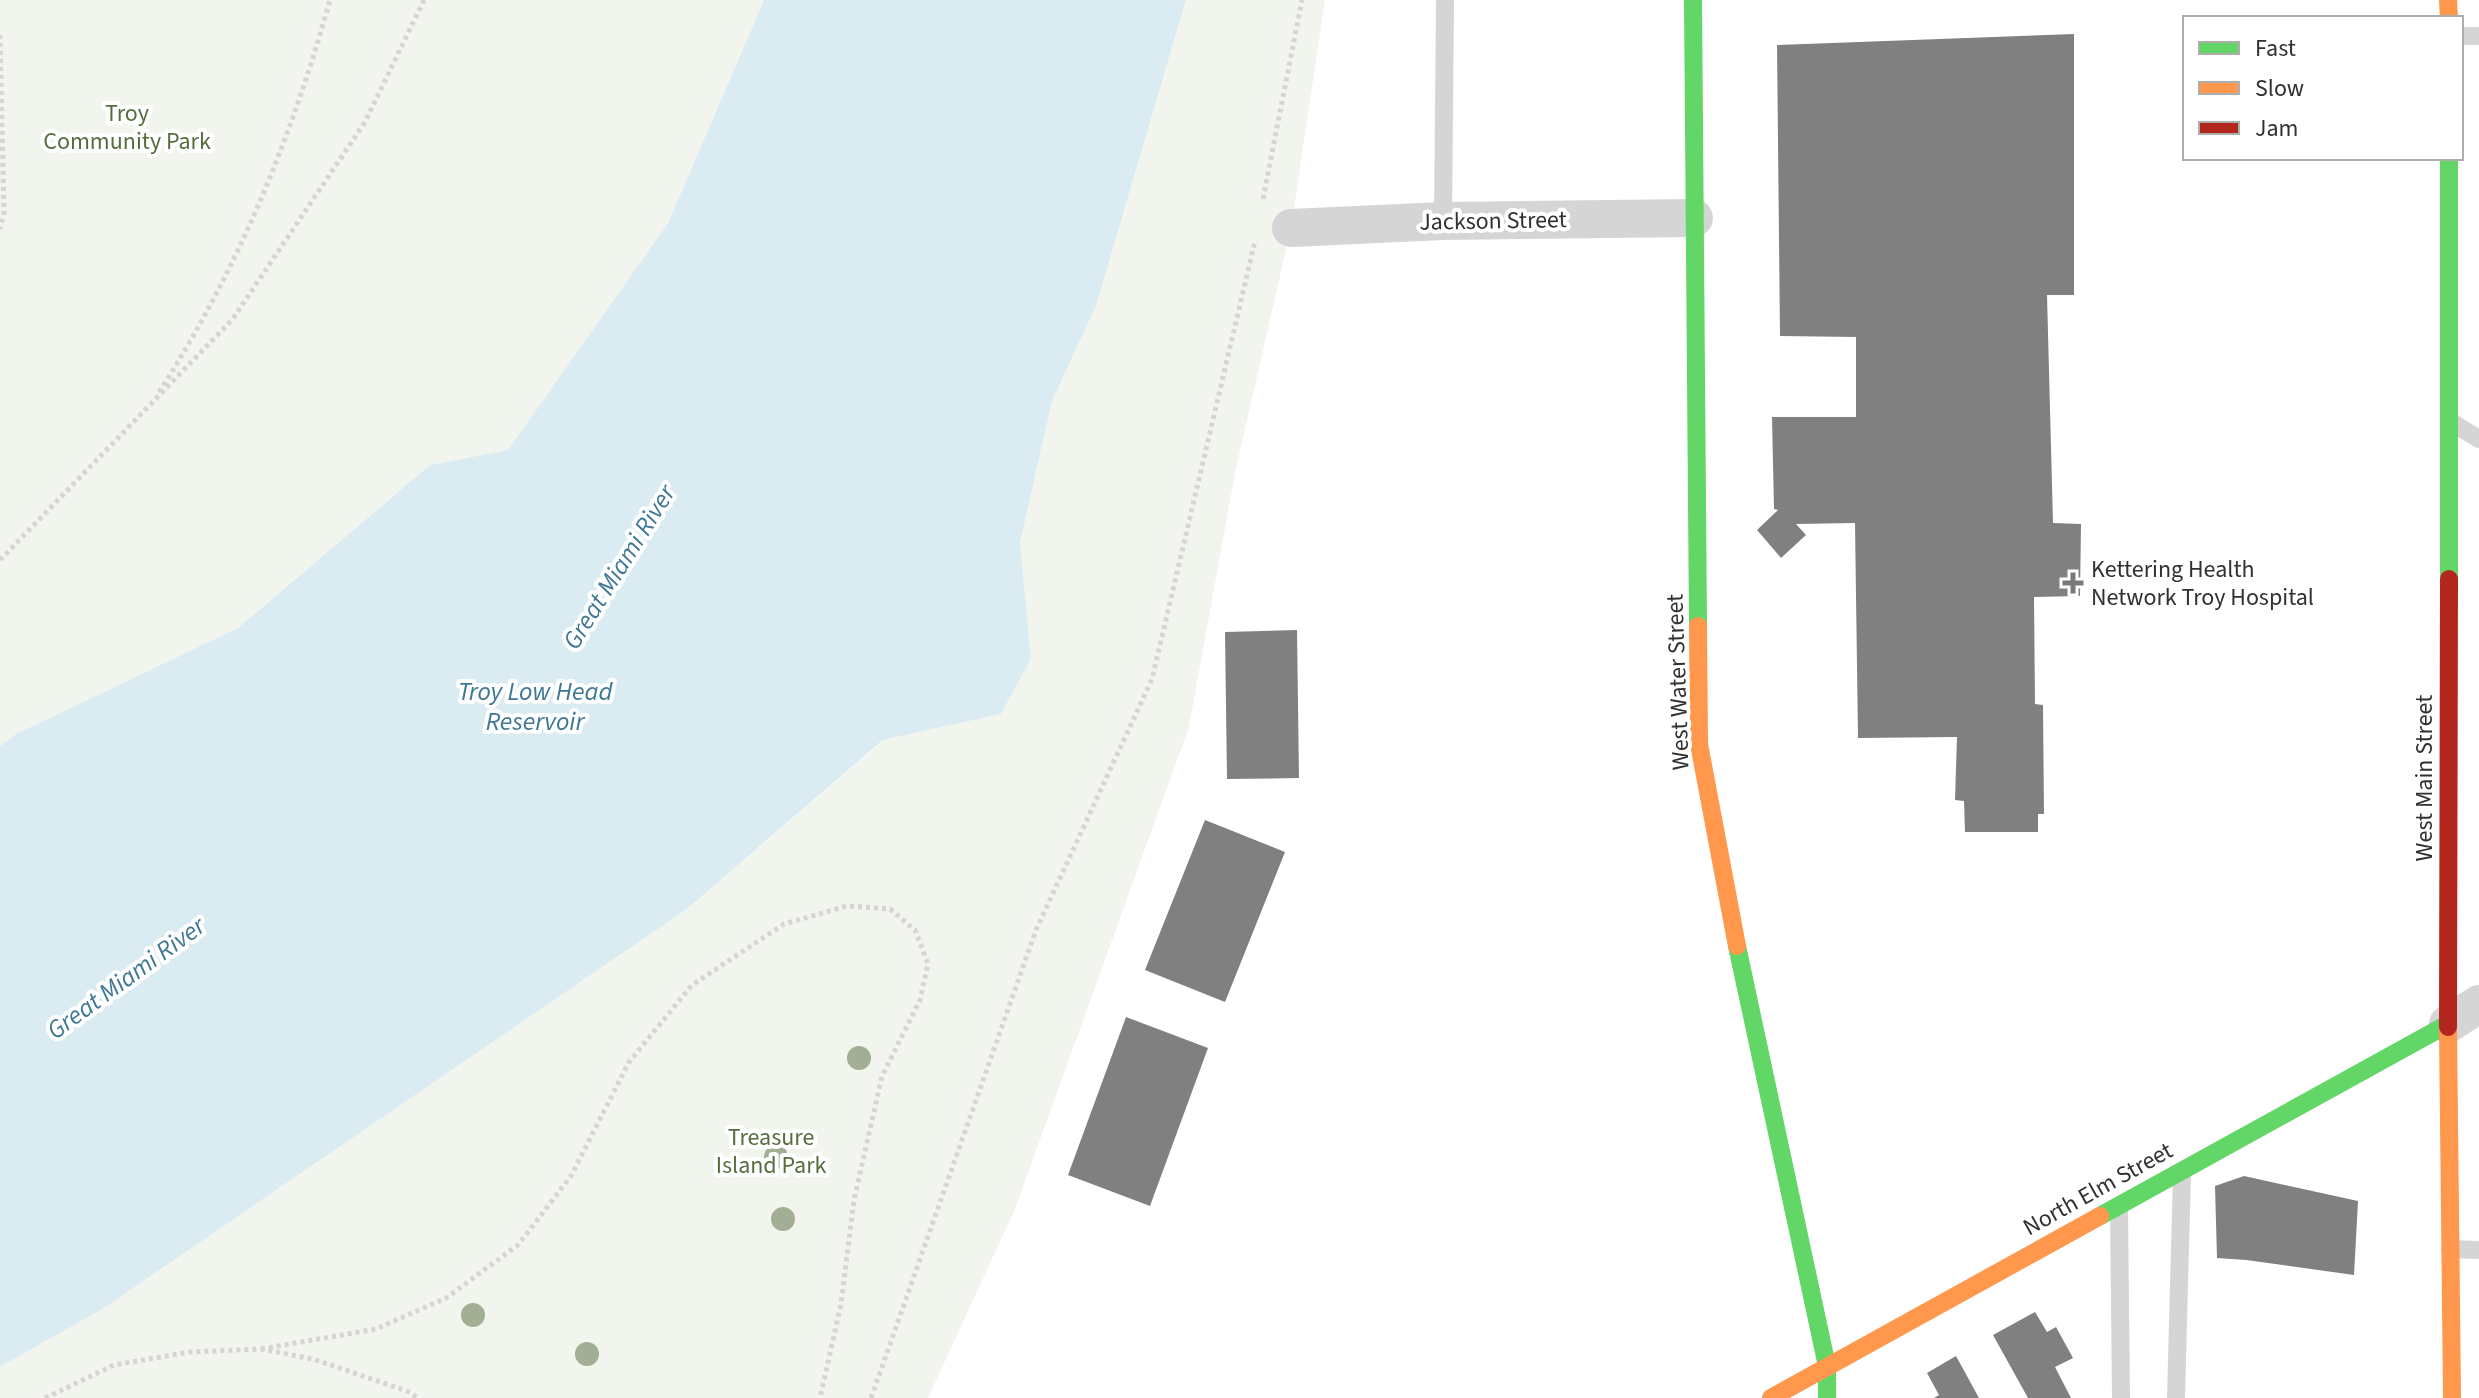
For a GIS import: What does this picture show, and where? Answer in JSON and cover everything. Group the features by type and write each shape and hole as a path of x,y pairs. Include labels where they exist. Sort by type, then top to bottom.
{"main road":[{"name":"West Water Street","path":"1693,0 1699,744 1719,860 1827,1366 1827,1398"},
{"name":"West Main Street","path":"2449,160 2449,421 2464,1014 2450,1249 2452,1398"},
{"name":"North Elm Street","path":"1771,1398 2464,1014"}],"street":[{"name":"Jackson Street","path":"1270,222 1694,218"}],"lane":[{"path":"1443,221 1445,0"},
{"path":"2449,421 2479,439"},
{"path":"2176,1398 2182,1170"},
{"path":"2119,1205 2121,1398"},
{"path":"2450,1249 2479,1250"}],"path":[{"path":"155,399 211,309 259,209 309,76 330,0"},
{"path":"0,560 211,344 243,304 365,122 424,0"},
{"path":"871,1398 1036,930 1152,679 1246,287 1270,222 1302,0"},
{"path":"0,35 4,214 0,229"},
{"path":"45,1398 114,1365 190,1352 261,1349 376,1329 446,1298 518,1245 571,1176 629,1062 692,985 784,924 847,906 890,909 915,930 928,964 920,1000 882,1076 854,1200 841,1304 820,1398"},
{"path":"261,1349 313,1359 407,1391 418,1398"}],"green space":[{"name":"Troy Community Park","path":"0,0 764,0 668,223 508,450 430,465 238,628 16,734 0,746"},
{"name":"Treasure Island Park","path":"1186,0 1325,0 1291,228 1235,473 1189,727 1015,1209 928,1398 0,1398 0,1367 104,1308 687,909 884,740 1001,714 1031,659 1020,543 1052,401 1096,306"}],"water":[{"name":"Troy Low Head Reservoir","path":"764,0 1186,0 1096,306 1052,401 1020,543 1031,659 1001,714 883,740 687,909 104,1308 0,1367 0,746 16,734 238,628 430,465 508,450 668,223"}],"building":[{"path":"2074,34 2074,295 2047,295 2053,523 2081,524 2080,596 2034,597 2035,704 2043,705 2044,814 2038,814 2038,832 1965,832 1964,801 1955,800 1957,737 1858,738 1855,523 1796,524 1806,535 1781,558 1757,530 1778,510 1774,509 1772,417 1856,417 1856,337 1780,336 1777,45"},
{"path":"1297,630 1299,778 1227,779 1225,632"},
{"path":"1205,820 1285,852 1225,1002 1145,970"},
{"path":"1126,1017 1208,1048 1150,1206 1068,1175"},
{"path":"2244,1176 2358,1201 2354,1275 2217,1258 2215,1186"},
{"path":"2035,1312 2047,1332 2056,1327 2073,1358 2055,1367 2071,1398 2028,1398 1993,1335"},
{"path":"1956,1356 1979,1398 1934,1398 1939,1395 1927,1373"}],"traffic: fast":[{"path":"1693,0 1698,626"},
{"path":"2449,160 2449,579"},
{"path":"1737,946 1827,1366 1827,1398"},
{"path":"2100,1216 2448,1024"}],"traffic: slow":[{"path":"2448,0 2449,16"},
{"path":"1698,626 1699,744 1737,946"},
{"path":"2448,1027 2452,1398"},
{"path":"1771,1398 2100,1216"}],"traffic: jam":[{"path":"2448,1027 2449,579"}],"place":[{"name":"Kettering Health Network Troy Hospital","path":"2073,583"}],"water label":[{"name":"Great Miami River","path":"619,567"},
{"name":"Great Miami River","path":"126,978"}]}
